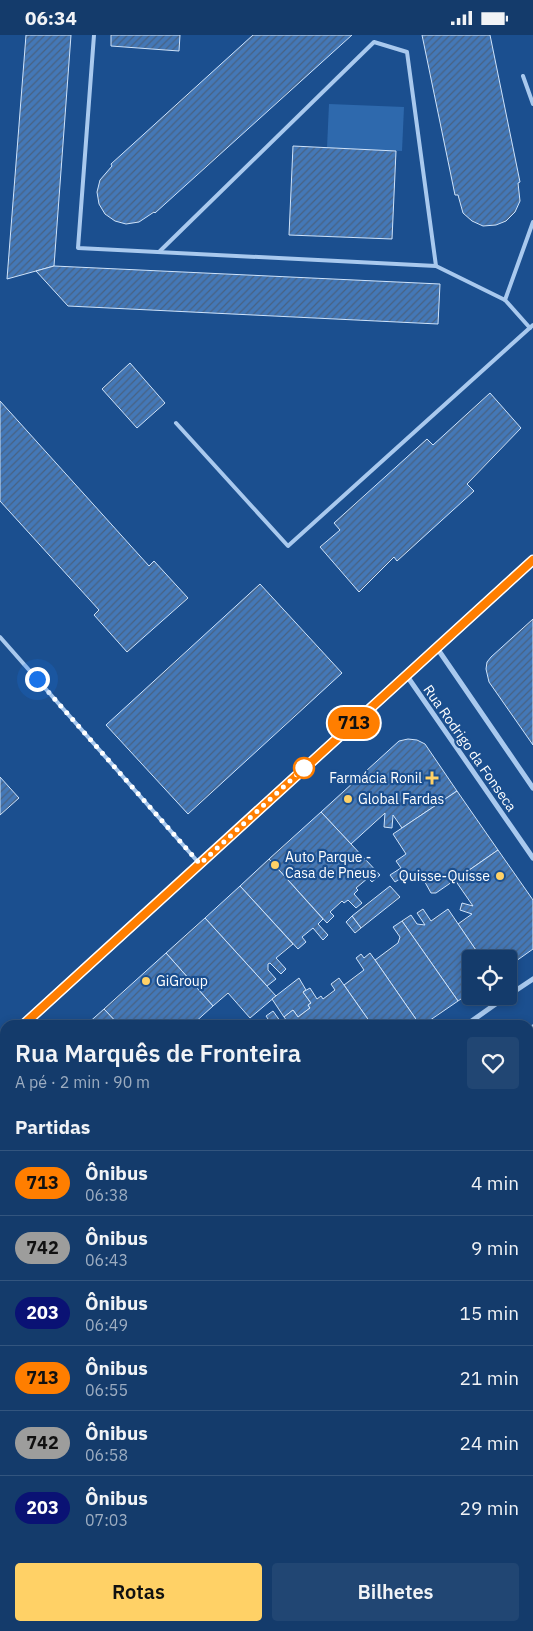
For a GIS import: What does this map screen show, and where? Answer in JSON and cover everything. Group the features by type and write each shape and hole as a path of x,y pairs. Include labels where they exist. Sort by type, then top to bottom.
{"main road":[{"path":"28,1020 533,560"}],"street":[{"name":"Rua Rodrigo da Fonseca","path":"436,648 533,788"},
{"name":"Rua Rodrigo da Fonseca","path":"406,675 533,858"},
{"path":"517,990 533,979"},
{"path":"473,1020 495,1005"}],"lane":[{"path":"94,35 78,248 436,265 505,300 531,326 288,546 176,423"},
{"path":"159,252 374,42 407,52 436,265"},
{"path":"523,76 533,104"},
{"path":"505,300 533,222"},
{"path":"0,637 200,864"}],"shaded area":[{"path":"329,104 404,107 402,151 327,148"}],"building":[{"path":"26,35 71,35 54,266 7,279"},
{"path":"111,35 180,35 179,51 111,46"},
{"path":"253,35 352,35 155,213 139,222 126,224 115,221 105,214 99,204 97,192 100,180 112,166 111,164"},
{"path":"422,35 490,35 520,182 518,183 520,201 515,212 506,221 496,225 483,226 472,221 463,213 458,195 455,195"},
{"path":"293,146 396,151 392,239 289,235"},
{"path":"54,266 440,284 438,324 68,306 36,271"},
{"path":"130,363 165,403 137,428 102,389"},
{"path":"490,393 521,428 467,484 474,491 397,561 394,557 359,592 320,547 340,530 334,523 427,439 433,445"},
{"path":"0,401 149,566 154,561 188,598 127,652 94,615 99,610 0,501"},
{"path":"260,584 342,673 188,814 106,725"},
{"path":"533,619 533,745 489,682 486,669 487,662 491,657"},
{"path":"417,740 425,744 457,791 402,828 393,815 392,828 384,827 385,813 351,844 321,812 399,741"},
{"path":"0,777 19,798 0,815"},
{"path":"457,791 498,850 436,893 431,893 421,875 411,881 406,875 395,882 390,875 401,868 396,861 406,854 393,834"},
{"path":"321,812 380,875 372,882 368,878 356,888 358,890 354,894 362,903 356,908 348,900 344,903 342,901 330,912 334,916 327,923 269,859"},
{"path":"498,850 533,900 533,949 517,960 517,950 476,950 458,924 472,914 460,910 462,903 473,906 455,880"},
{"path":"269,859 323,919 318,924 328,935 323,940 313,928 302,937 306,942 298,949 240,886"},
{"path":"240,886 293,944 276,958 286,969 281,974 270,963 268,964 268,970 276,979 267,986 205,918"},
{"path":"390,886 400,897 361,928 352,916"},
{"path":"423,909 431,921 448,909 476,950 462,950 462,998 458,1001 402,921 411,915 417,924 425,925 417,913"},
{"path":"352,916 361,928 355,933 346,922"},
{"path":"205,918 276,996 250,1018 228,993 213,1006 166,953"},
{"path":"402,921 458,1001 430,1020 417,1020 375,960 398,943 400,937 393,927"},
{"path":"166,953 213,1006 198,1020 114,1020 104,1009"},
{"path":"370,953 417,1020 368,1020 344,985 364,970 356,958 361,954 364,958"},
{"path":"299,978 306,990 303,992 311,1003 308,1005 310,1008 298,1017 293,1010 284,1017 272,999"},
{"path":"339,978 368,1020 286,1020 284,1017 293,1010 298,1017 310,1008 308,1005 311,1003 303,992 310,988 317,999 321,996 323,999 335,990 331,984"},
{"path":"104,1009 114,1020 92,1020"},
{"path":"273,1011 279,1020 269,1020 266,1016"}],"bus line":[{"name":"713","path":"28,1020 533,560"}],"place":[{"name":"Farmácia Ronil","path":"432,778"},
{"name":"Global Fardas","path":"348,799"},
{"name":"Auto Parque - Casa de Pneus","path":"275,865"},
{"name":"Quisse-Quisse","path":"500,876"},
{"name":"GiGroup","path":"146,981"}],"route":[{"path":"37,679 200,864 304,768"}]}
